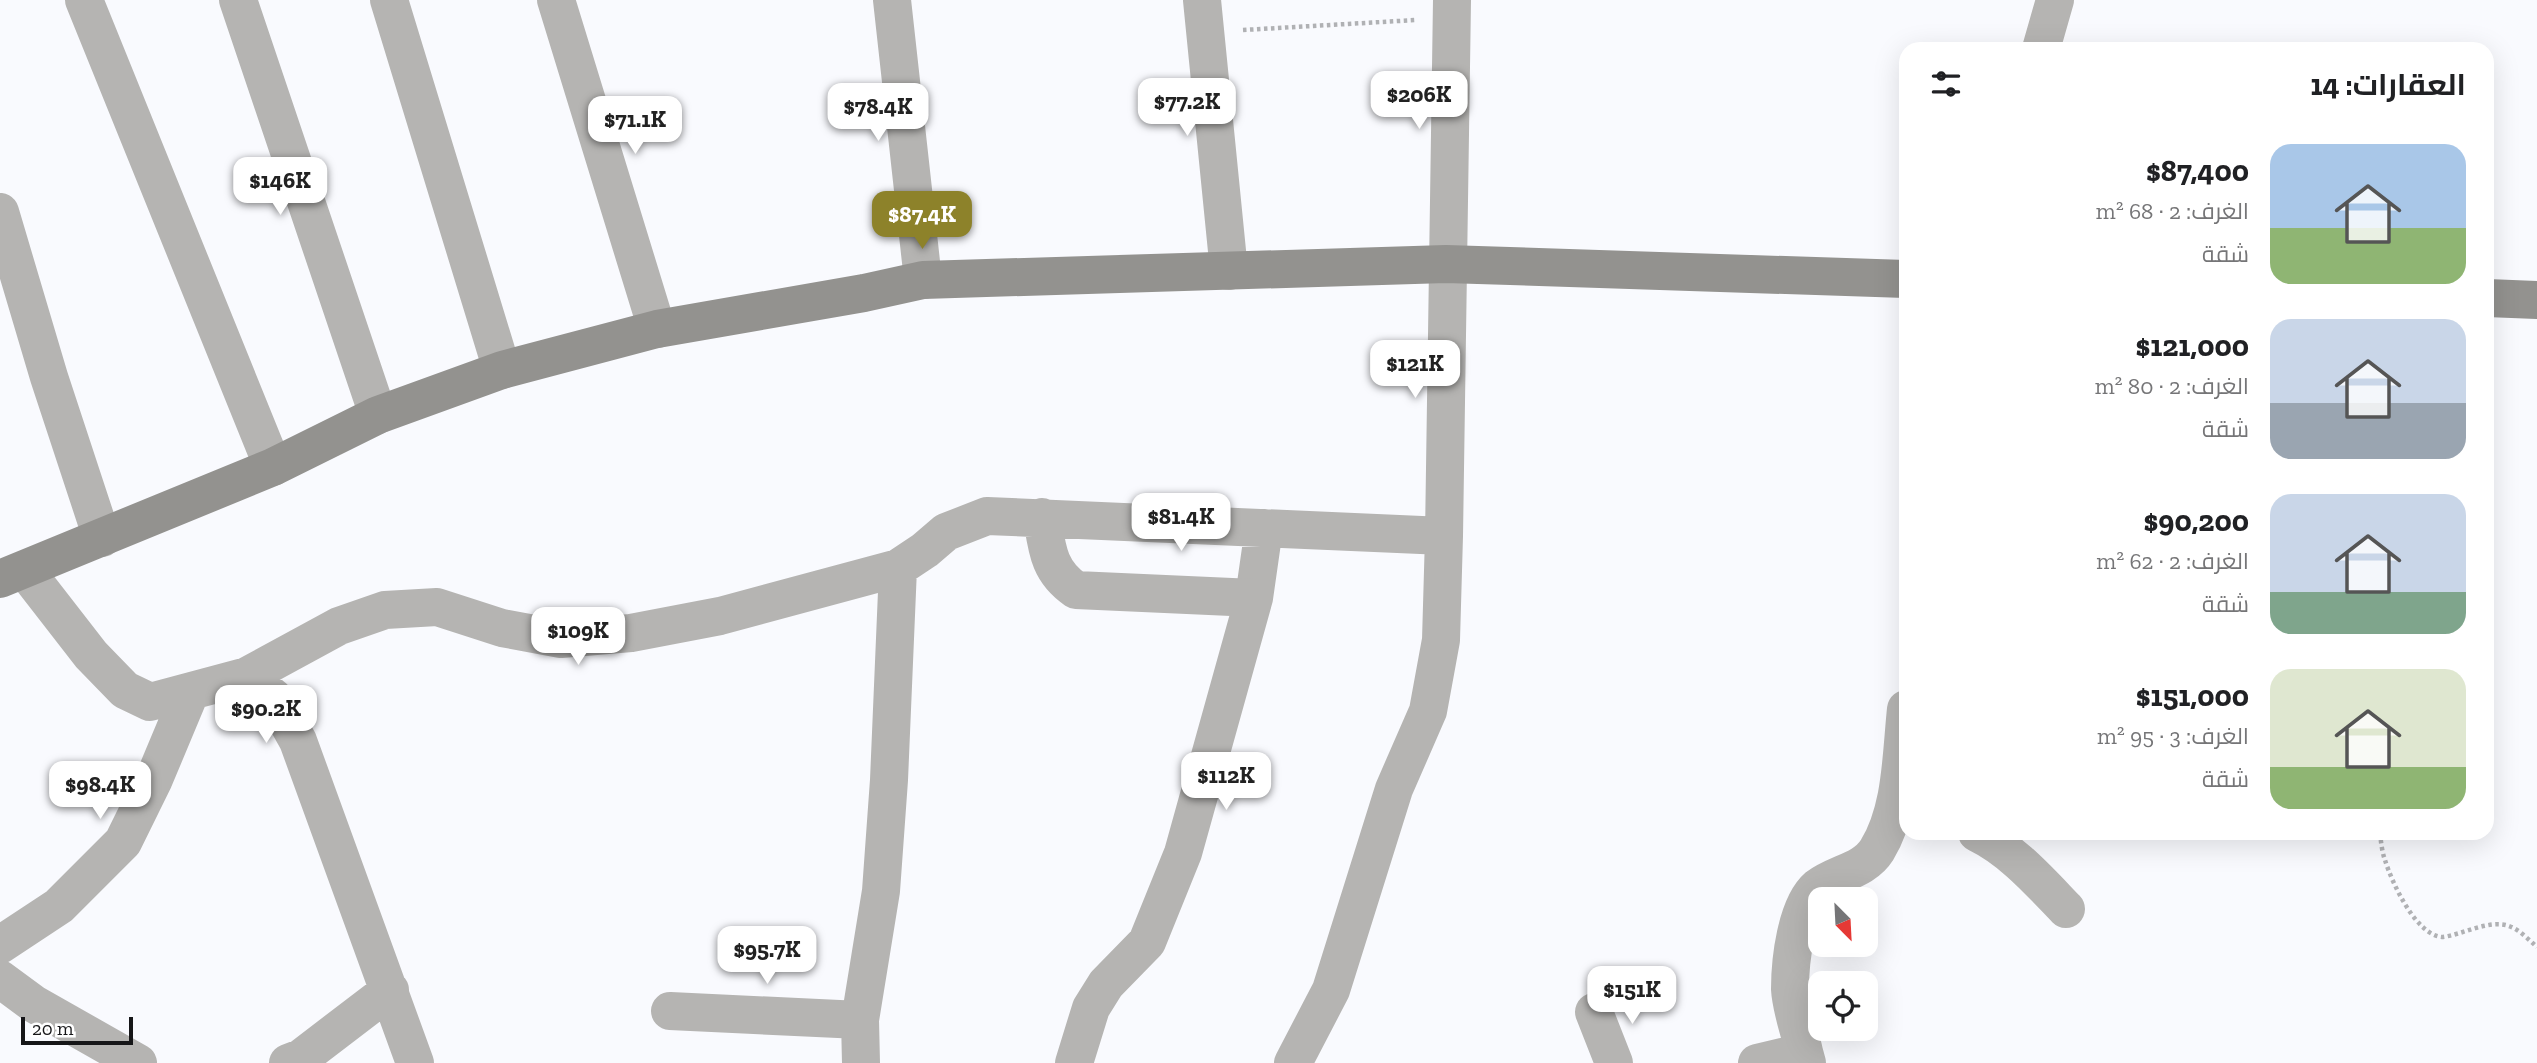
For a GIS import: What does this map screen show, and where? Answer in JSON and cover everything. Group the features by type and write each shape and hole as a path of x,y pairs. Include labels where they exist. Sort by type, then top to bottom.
{"street":[{"path":"84,0 273,467"},
{"path":"238,0 378,415"},
{"path":"389,0 502,370"},
{"path":"556,0 657,329"},
{"path":"892,0 923,280"},
{"path":"2044,42 2055,0"},
{"path":"1293,1063 1331,990 1394,789 1428,711 1441,640 1452,9"},
{"path":"1204,16 1229,271"},
{"path":"0,212 49,377 102,538"},
{"path":"1444,536 987,516 946,532 898,568 720,616 631,633 561,639 502,628 437,607 385,610 340,626 247,676 150,702 125,690 12,575 273,467 378,415 502,370 657,329 923,280 1446,264 1899,279"},
{"path":"2494,298 2537,300"},
{"path":"1042,517 1053,566 1063,582 1076,590 1254,598"},
{"path":"1074,1063 1091,1009 1106,984 1147,942 1162,909 1196,807 1254,598 1264,527"},
{"path":"861,1063 860,1020 881,891 890,780 898,568"},
{"path":"247,676 274,698 298,741 415,1063"},
{"path":"0,944 59,906 122,842 154,779 190,692"},
{"path":"1757,1063 1805,1058 1790,991 1794,944 1803,909 1816,889 1851,871 1875,854 1899,804"},
{"path":"1990,840 2025,867 2066,909"},
{"path":"0,979 34,1004 138,1063"},
{"path":"288,1063 301,1058 390,990"},
{"path":"670,1011 860,1020"},
{"path":"1594,1012 1614,1063"}],"path":[{"path":"1204,16 1452,9"},
{"path":"2381,840 2384,859 2413,917 2422,929 2434,937 2442,937 2490,926 2507,925 2537,947"}]}
